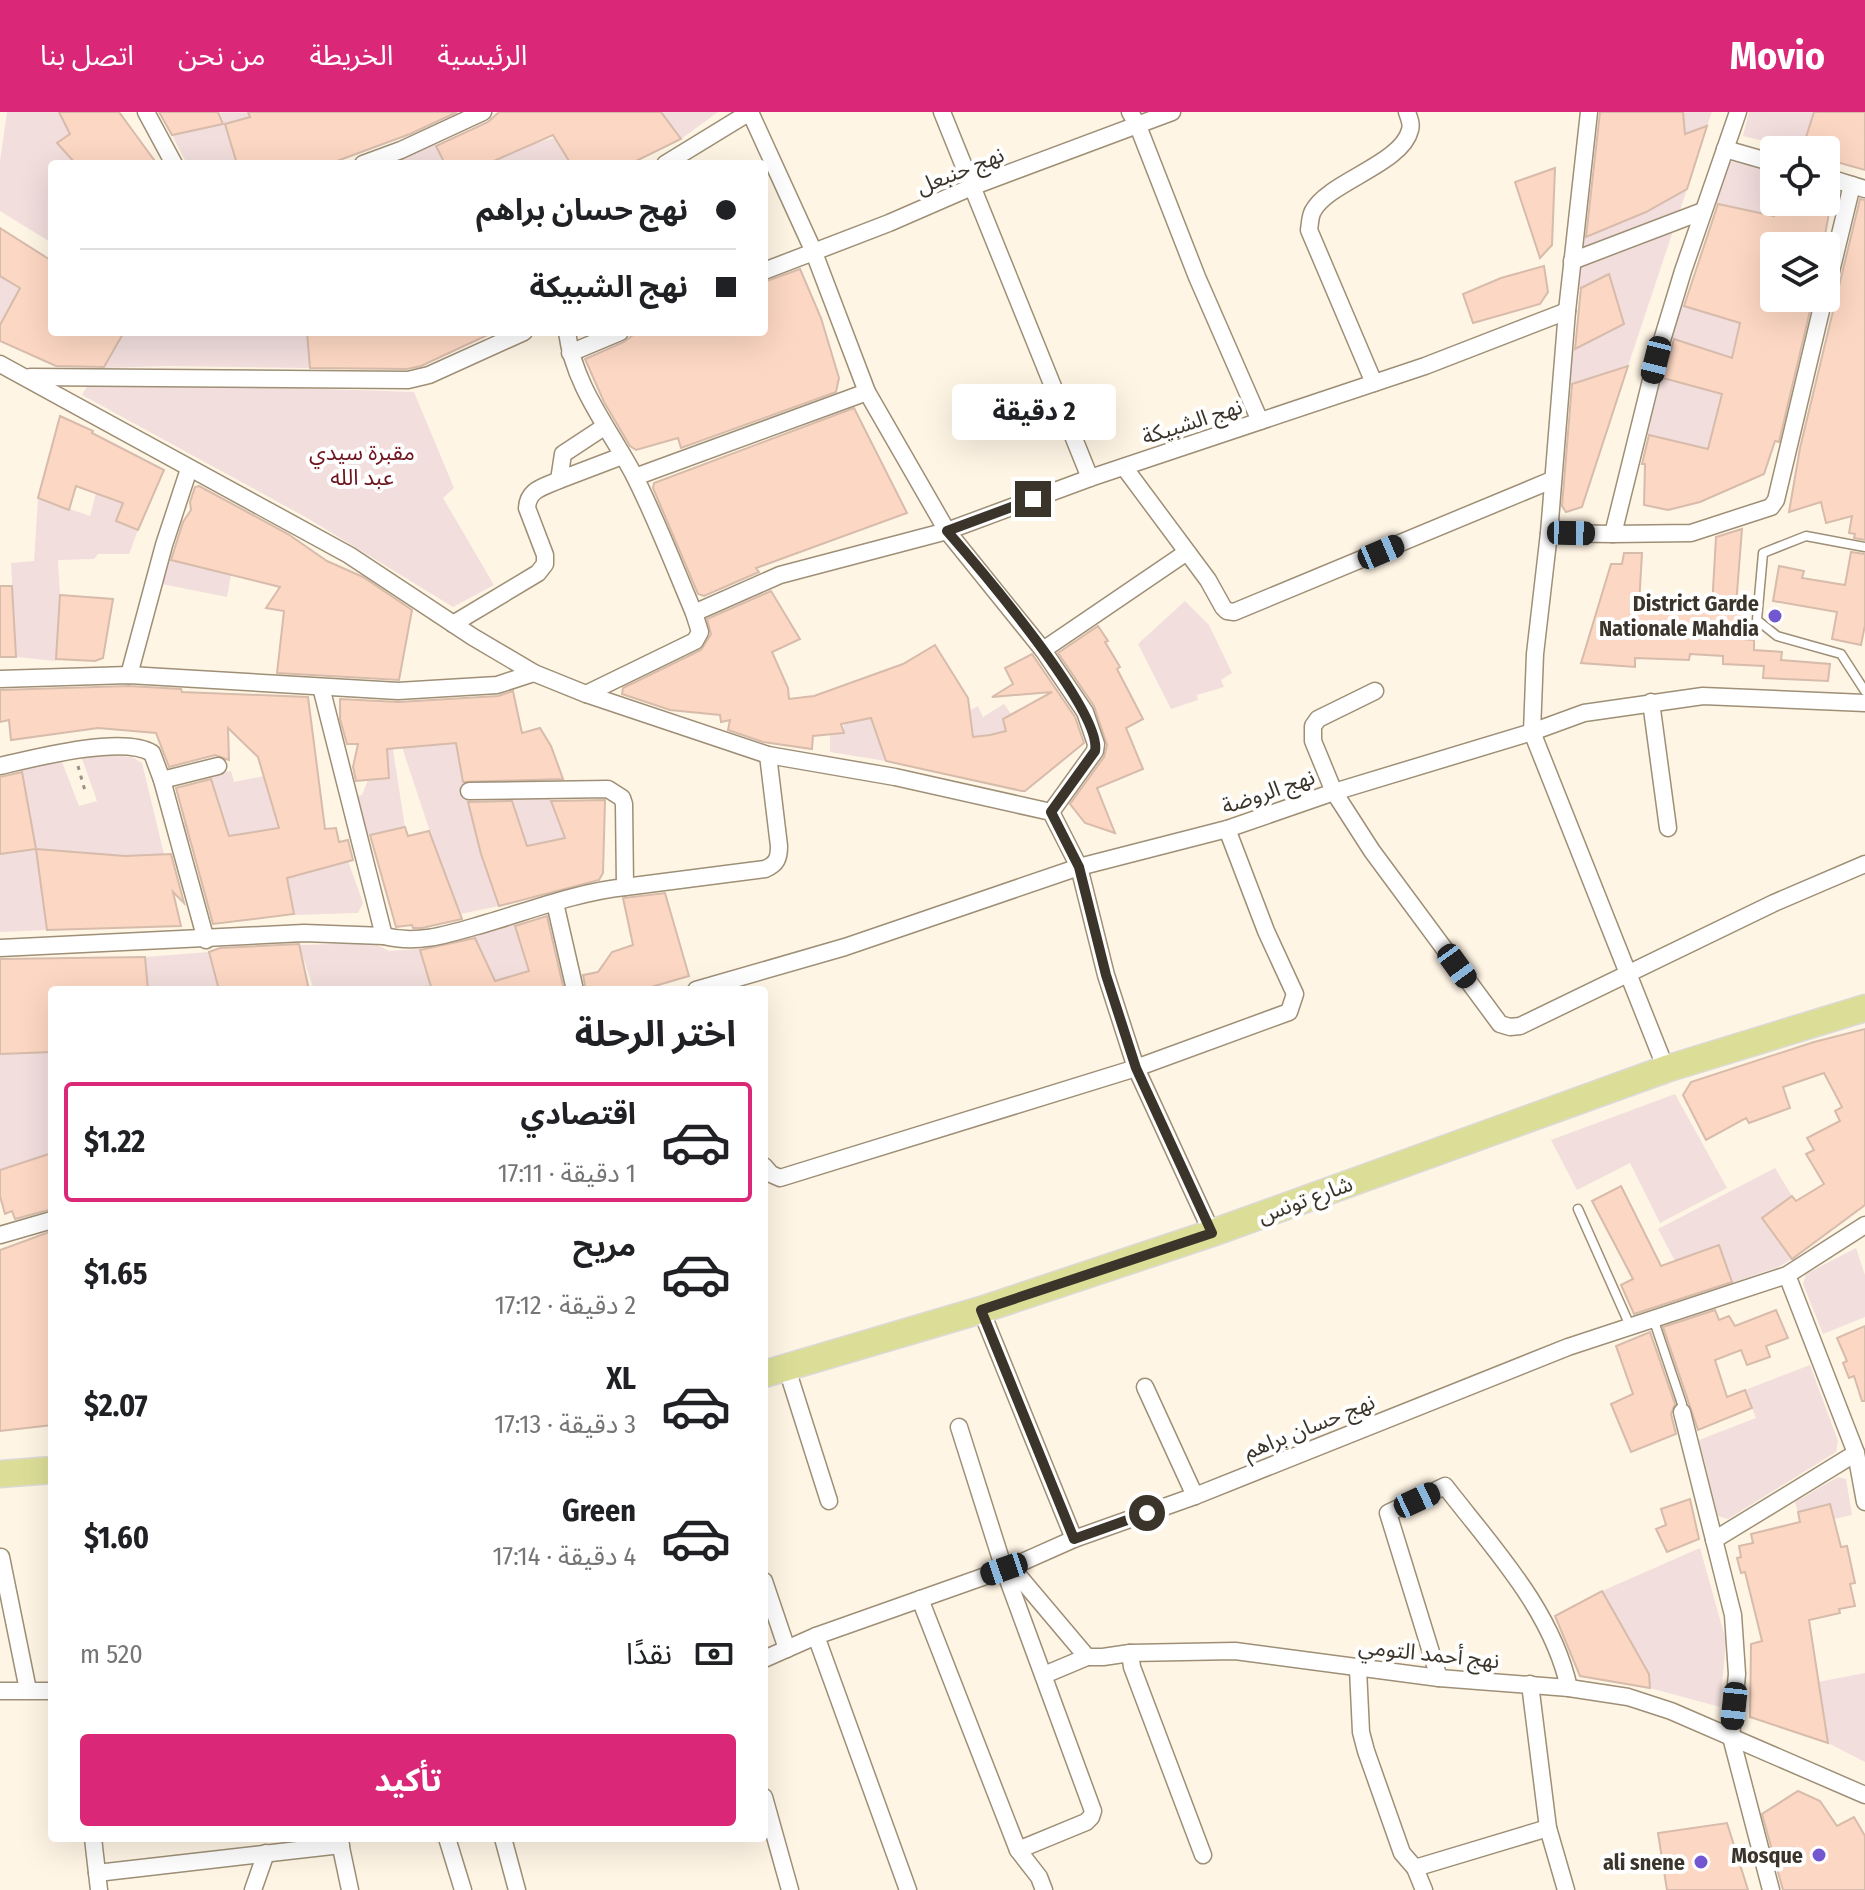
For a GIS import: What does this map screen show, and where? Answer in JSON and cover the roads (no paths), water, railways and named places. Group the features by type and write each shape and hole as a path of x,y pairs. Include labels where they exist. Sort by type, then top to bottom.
{"main road":[{"name":"شارع تونس","path":"776,1372 981,1310 1212,1233 1666,1069 1858,1013"},
{"path":"0,1474 48,1470"}],"street":[{"path":"146,112 172,160"},
{"path":"672,160 750,112 813,250 867,392 947,531 1043,650 1085,712 1096,744 1093,755 1066,787 1051,812"},
{"path":"942,112 1090,478"},
{"name":"نهج حنبعل","path":"768,269 889,223 1134,119 1172,112"},
{"path":"1374,383 1309,230 1312,213 1320,201 1388,156 1405,140 1411,125 1407,112"},
{"path":"1589,112 1535,654 1532,732 1666,1069"},
{"path":"1613,534 1656,360 1738,112"},
{"path":"372,160 475,114"},
{"path":"1134,119 1197,277 1260,421"},
{"path":"1725,149 1760,159"},
{"path":"1840,246 1858,187"},
{"path":"1572,261 1703,211"},
{"name":"نهج الشبيكة","path":"694,613 780,575 947,531 1090,478 1374,383 1567,311"},
{"path":"1549,533 1691,533 1771,507 1776,500 1821,312"},
{"path":"29,377 408,380 429,375 515,336"},
{"path":"568,336 570,353 586,393 635,477 700,632 695,641 586,694"},
{"path":"570,353 610,336"},
{"path":"0,364 29,377 189,469 349,555 534,673 586,694 768,755 895,777 1051,812"},
{"path":"635,477 867,392"},
{"path":"559,480 563,454 604,427"},
{"path":"453,624 538,573 545,564 545,555 527,508 527,500 533,491 622,456"},
{"path":"1124,467 1208,580 1223,607 1234,612 1552,480"},
{"path":"129,675 164,545 189,469"},
{"path":"1043,650 1187,552"},
{"path":"0,679 129,675 398,691 497,685 534,673"},
{"path":"321,687 384,936"},
{"path":"1375,691 1318,719 1313,726 1313,741 1334,792 1372,851 1500,1024 1520,1026 1774,903 1865,864"},
{"name":"نهج الروضة","path":"712,986 845,947 1079,867 1227,829 1584,713 1703,696 1865,703"},
{"path":"1651,702 1668,828"},
{"path":"0,766 74,751 141,747 152,753 206,940"},
{"path":"0,948 304,933 426,940 555,903 625,887 765,869 774,866 779,857 768,755"},
{"path":"162,780 218,766"},
{"path":"469,791 608,789 618,795 624,804 625,887"},
{"path":"1051,812 1079,867 1106,975 1136,1068 1212,1233"},
{"path":"768,1171 780,1178 1136,1068 1289,1012 1295,994 1266,931 1227,829"},
{"path":"555,903 574,986"},
{"path":"0,1235 48,1221"},
{"name":"نهج حسان براهم","path":"768,1657 816,1636 1008,1568 1074,1539 1195,1496 1568,1347 1787,1275 1865,1225"},
{"path":"1787,1275 1856,1453 1865,1502"},
{"path":"981,1310 1074,1539"},
{"path":"776,1372 829,1501"},
{"path":"1145,1387 1195,1496"},
{"path":"1682,1412 1733,1615 1737,1674 1731,1737 1771,1890"},
{"path":"959,1427 1092,1814 1086,1822 1018,1850"},
{"path":"1714,1540 1856,1453"},
{"path":"1439,1678 1388,1513 1445,1486 1525,1589 1563,1662 1569,1688"},
{"path":"1,1557 28,1690"},
{"path":"1008,1568 1087,1657"},
{"path":"768,1593 787,1649"},
{"path":"920,1599 1018,1850 1039,1877 1044,1890"},
{"path":"816,1636 908,1890"},
{"name":"نهج أحمد التومي","path":"1044,1675 1087,1657 1235,1651 1439,1678 1569,1688 1628,1697 1671,1711 1865,1795"},
{"path":"1130,1653 1132,1667 1203,1855"},
{"path":"1358,1669 1364,1742 1402,1853 1415,1868 1424,1890"},
{"path":"1530,1684 1548,1828 1566,1890"},
{"path":"0,1691 48,1691"},
{"path":"768,1811 790,1890"},
{"path":"1415,1868 1548,1828"},
{"path":"93,1842 98,1882 334,1842"},
{"path":"340,1842 350,1890"},
{"path":"448,1842 463,1890"},
{"path":"504,1842 517,1890"},
{"path":"253,1890 266,1853"}],"lane":[{"path":"1865,547 1806,536 1763,553 1757,620 1777,636 1841,654 1865,691"},
{"path":"1578,1209 1631,1328"},
{"path":"1654,1321 1682,1412"}],"place":[{"name":"District Garde Nationale Mahdia","path":"1775,616"},
{"name":"Mosque","path":"1819,1855"},
{"name":"ali snene","path":"1701,1862"}],"park label":[{"name":"مقبرة سيدي عبد الله","path":"362,464"}]}
